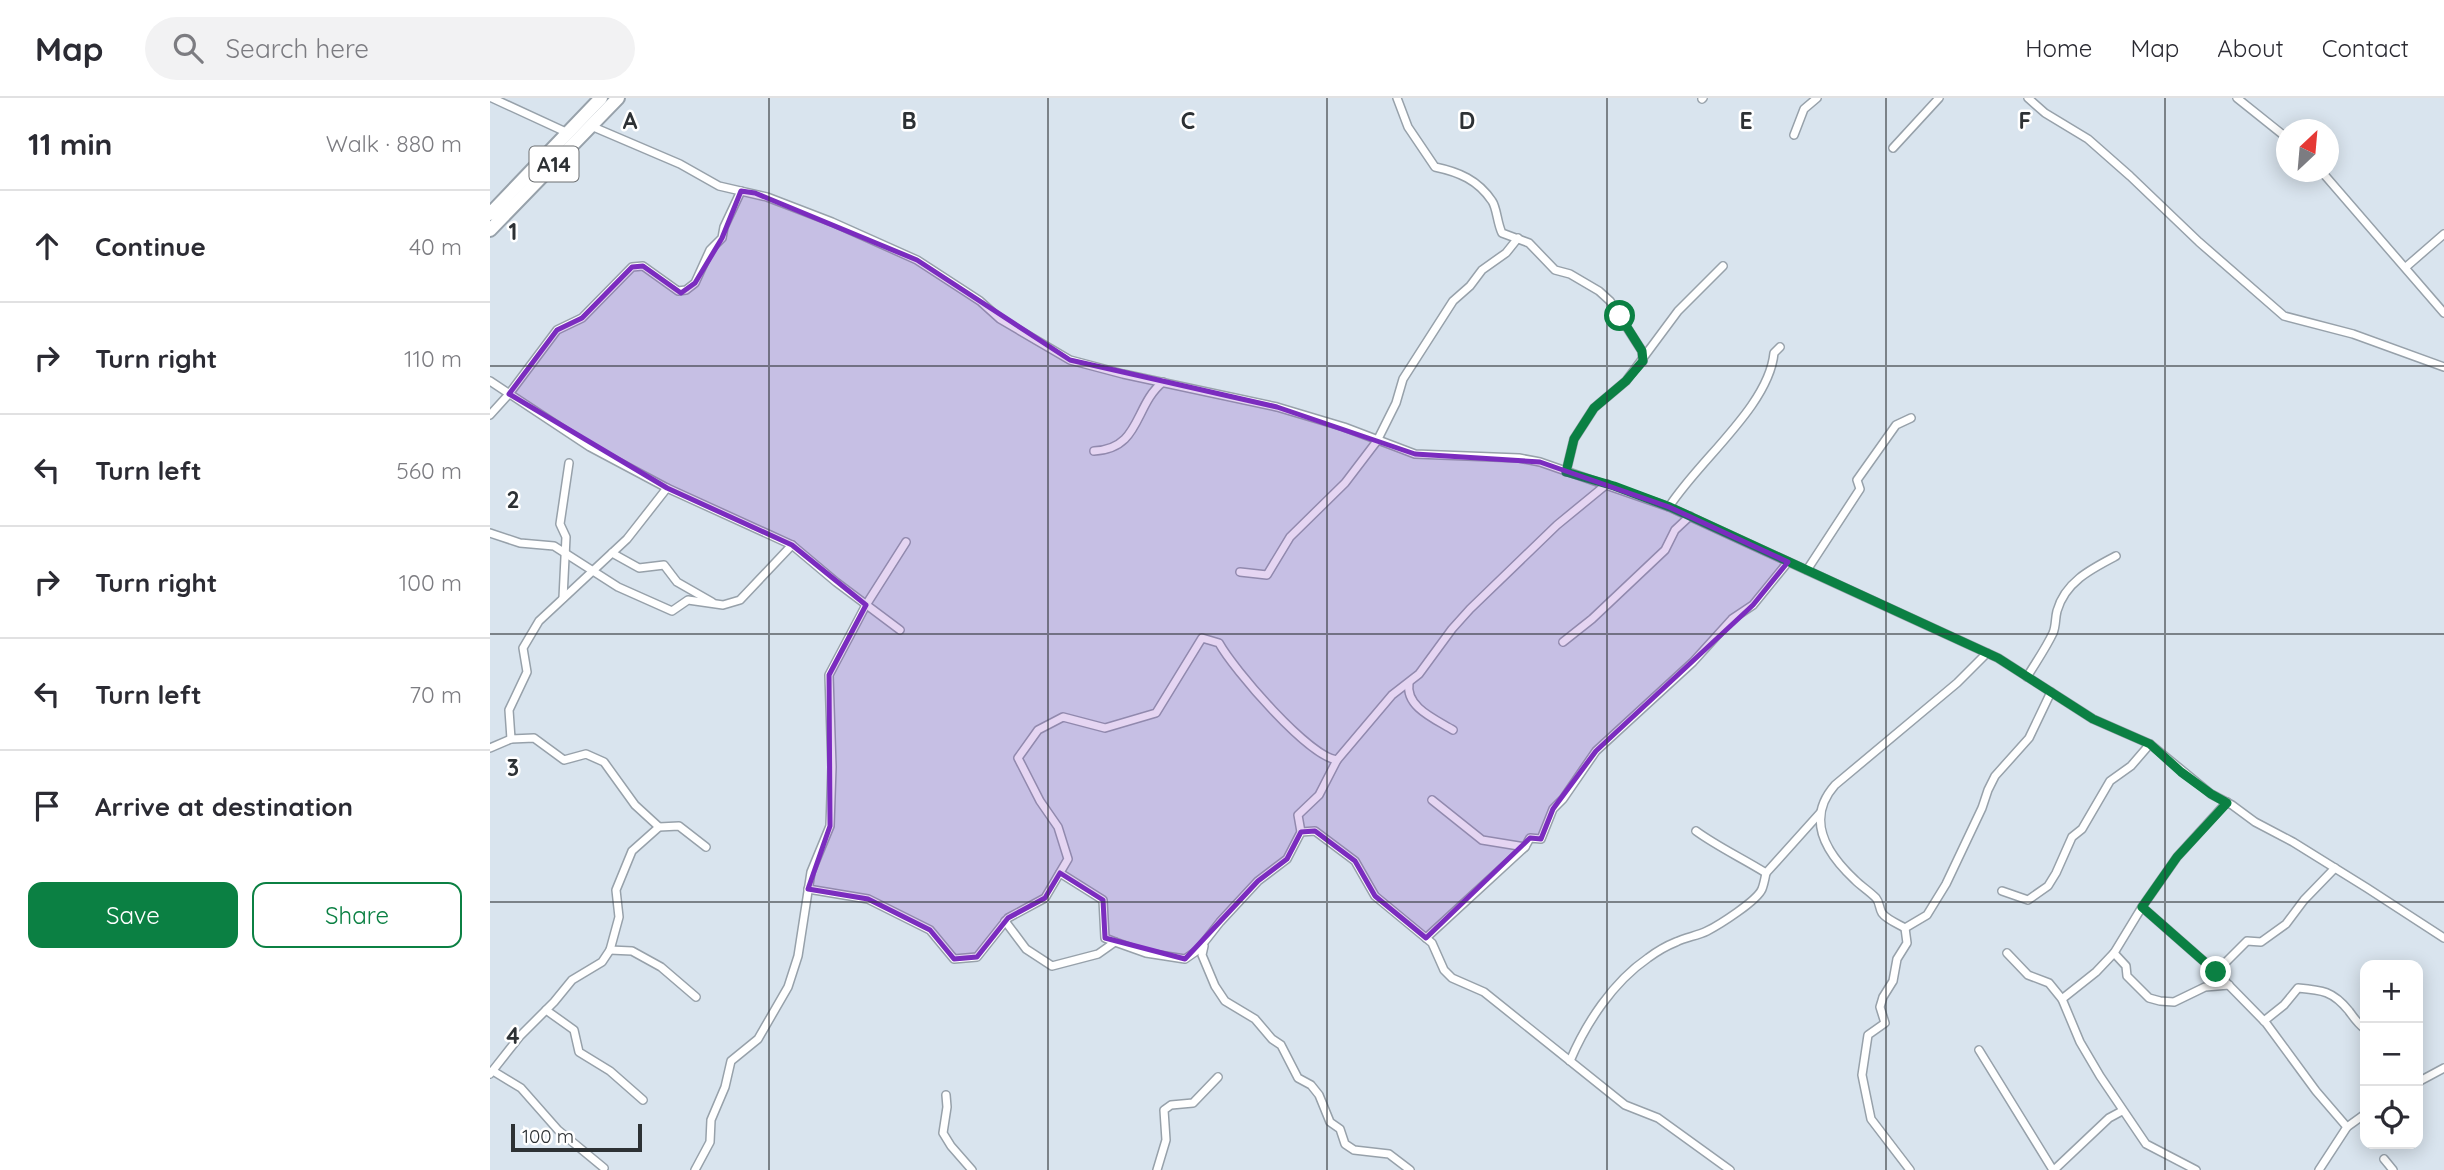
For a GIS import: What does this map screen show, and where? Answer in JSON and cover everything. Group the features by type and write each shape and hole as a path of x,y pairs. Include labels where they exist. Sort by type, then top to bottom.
{"highway":[{"path":"490,214 601,98"},
{"name":"A14","path":"490,230 618,98"}],"street":[{"path":"492,98 568,133"},
{"path":"1397,98 1408,127 1435,167 1465,175 1494,202 1497,223 1502,233 1529,243 1555,270 1570,274 1599,291 1610,301 1642,351 1643,361"},
{"path":"1794,135 1804,109 1817,98"},
{"path":"1893,148 1940,98"},
{"path":"2028,98 2045,113 2088,139 2284,316 2353,334 2444,367"},
{"path":"2237,98 2276,129"},
{"path":"591,127 680,164 719,186 766,197 804,211 917,260 980,301 1000,319 1070,360 1277,407 1344,427 1415,454 1519,458 1540,462 1670,507 1987,653 2093,719 2150,744 2211,794 2293,842 2444,938"},
{"path":"2331,182 2444,313"},
{"path":"490,415 557,330 582,318 632,267 643,266 678,291 686,290 695,283 710,250 722,238 724,227 741,191"},
{"path":"2406,267 2444,234"},
{"path":"1240,572 1267,575 1290,537 1345,484 1377,441 1396,403 1403,379 1453,301 1470,286 1482,270 1506,253 1518,239"},
{"path":"1566,472 1574,439 1594,408 1626,381 1678,311 1723,266"},
{"path":"1636,341 1647,343 1656,340"},
{"path":"1670,507 1680,490 1743,416 1765,384 1772,368 1774,353 1780,347"},
{"path":"490,381 590,447 667,488 792,545 900,630"},
{"path":"1094,450 1110,450 1123,442 1134,429 1152,391 1163,382"},
{"path":"1807,570 1860,489 1857,480 1896,425 1911,418"},
{"path":"563,598 566,537 560,524 569,463"},
{"path":"1060,873 1103,900 1105,938 1146,953 1185,960 1198,950 1258,881 1287,859 1301,832 1298,815 1319,795 1337,760 1392,695 1419,674 1470,609 1557,526 1607,484"},
{"path":"511,740 509,710 527,672 523,648 539,621 627,539 667,488"},
{"path":"1563,642 1592,619 1665,550 1675,530 1690,516"},
{"path":"490,533 520,542 554,546 618,587 671,611 688,600 723,605 740,600 792,545"},
{"path":"695,1170 710,1142 711,1120 725,1087 731,1061 758,1039 788,988 798,956 811,872 830,826 832,767 829,675 866,605 906,542"},
{"path":"612,553 639,568 664,565 677,582 716,604"},
{"path":"2028,677 2055,630 2057,612 2063,596 2071,585 2098,565 2116,556"},
{"path":"1426,938 1525,847 1530,838 1541,839 1553,809 1596,751 1693,662 1732,619 1753,605 1788,562"},
{"path":"808,889 868,899 930,930 954,959 977,957 1005,921 1045,898 1068,859 1058,827 1040,801 1018,758 1038,730 1063,717 1105,728 1156,713 1202,638 1219,643 1263,701 1317,750 1330,759 1337,760"},
{"path":"1905,928 1883,915 1878,900 1853,878 1826,844 1820,813 1824,797 1957,683 1987,653"},
{"path":"1409,682 1407,691 1416,705 1453,730"},
{"path":"1905,928 1927,915 1946,884 1988,790 1996,776 2029,738 2051,692"},
{"path":"490,748 511,740 534,738 564,760 586,754 604,762 635,805 659,827"},
{"path":"2002,891 2028,900 2048,886 2072,837 2082,829 2110,781 2131,766 2150,744"},
{"path":"1432,800 1482,840 1525,847"},
{"path":"2062,999 2096,972 2114,953 2177,857 2227,803"},
{"path":"1570,1061 1590,1023 1629,975 1656,953 1676,942 1706,932 1757,897 1766,873 1820,813"},
{"path":"604,1168 558,1130 521,1088 491,1073 520,1036 572,980 602,962 610,950 619,917 616,890 632,851 659,827 679,826 706,847"},
{"path":"1301,832 1315,831 1355,860 1375,896 1432,943 1444,970 1452,978 1484,992 1625,1105 1658,1118 1730,1170"},
{"path":"1696,831 1715,845 1766,873"},
{"path":"2216,972 2247,941 2261,942 2286,923 2335,868"},
{"path":"2142,907 2216,972 2264,1021 2347,1127"},
{"path":"1005,921 1026,949 1052,966 1098,954 1115,942"},
{"path":"1905,928 1907,943 1897,959 1893,981 1880,1007 1885,1023 1868,1034 1862,1074 1871,1119 1910,1170"},
{"path":"1205,942 1202,955 1215,986 1225,1001 1255,1019 1272,1039 1281,1045 1298,1078 1311,1085 1320,1095 1329,1122 1339,1129 1345,1144 1354,1150 1389,1154 1410,1170"},
{"path":"610,950 632,951 661,967 696,997"},
{"path":"2007,953 2028,975 2049,983 2062,999 2080,1042 2122,1111 2146,1144 2196,1170"},
{"path":"2114,953 2126,966 2127,976 2149,998 2174,1002 2205,987 2229,985"},
{"path":"2264,1021 2284,1005 2298,988 2321,990 2337,997 2360,1026"},
{"path":"546,1010 574,1030 579,1052 610,1071 643,1100"},
{"path":"1979,1050 2053,1170 2109,1118 2122,1111"},
{"path":"2423,1079 2444,1068"},
{"path":"1157,1170 1166,1140 1164,1110 1171,1105 1193,1103 1219,1077"},
{"path":"946,1095 943,1133 950,1146 972,1170"},
{"path":"2319,1170 2347,1127 2360,1118"},
{"path":"2384,1159 2393,1170"}],"highlighted area":[{"path":"741,191 755,193 917,260 1070,360 1277,407 1415,454 1540,462 1669,507 1788,562 1753,605 1596,751 1553,809 1541,839 1530,838 1426,938 1375,896 1355,861 1315,831 1301,832 1287,859 1258,881 1185,959 1105,938 1103,900 1060,873 1045,898 1008,918 977,957 954,959 930,930 868,899 808,889 830,826 829,675 866,605 792,545 667,488 509,394 557,330 582,318 632,267 643,266 681,293 695,283 722,238"}],"route":[{"path":"1620,316 1642,351 1643,361 1626,381 1594,408 1574,439 1566,472 1670,507 1873,598 1998,658 2093,719 2156,748 2181,772 2227,803 2177,857 2142,907 2216,972"}]}
